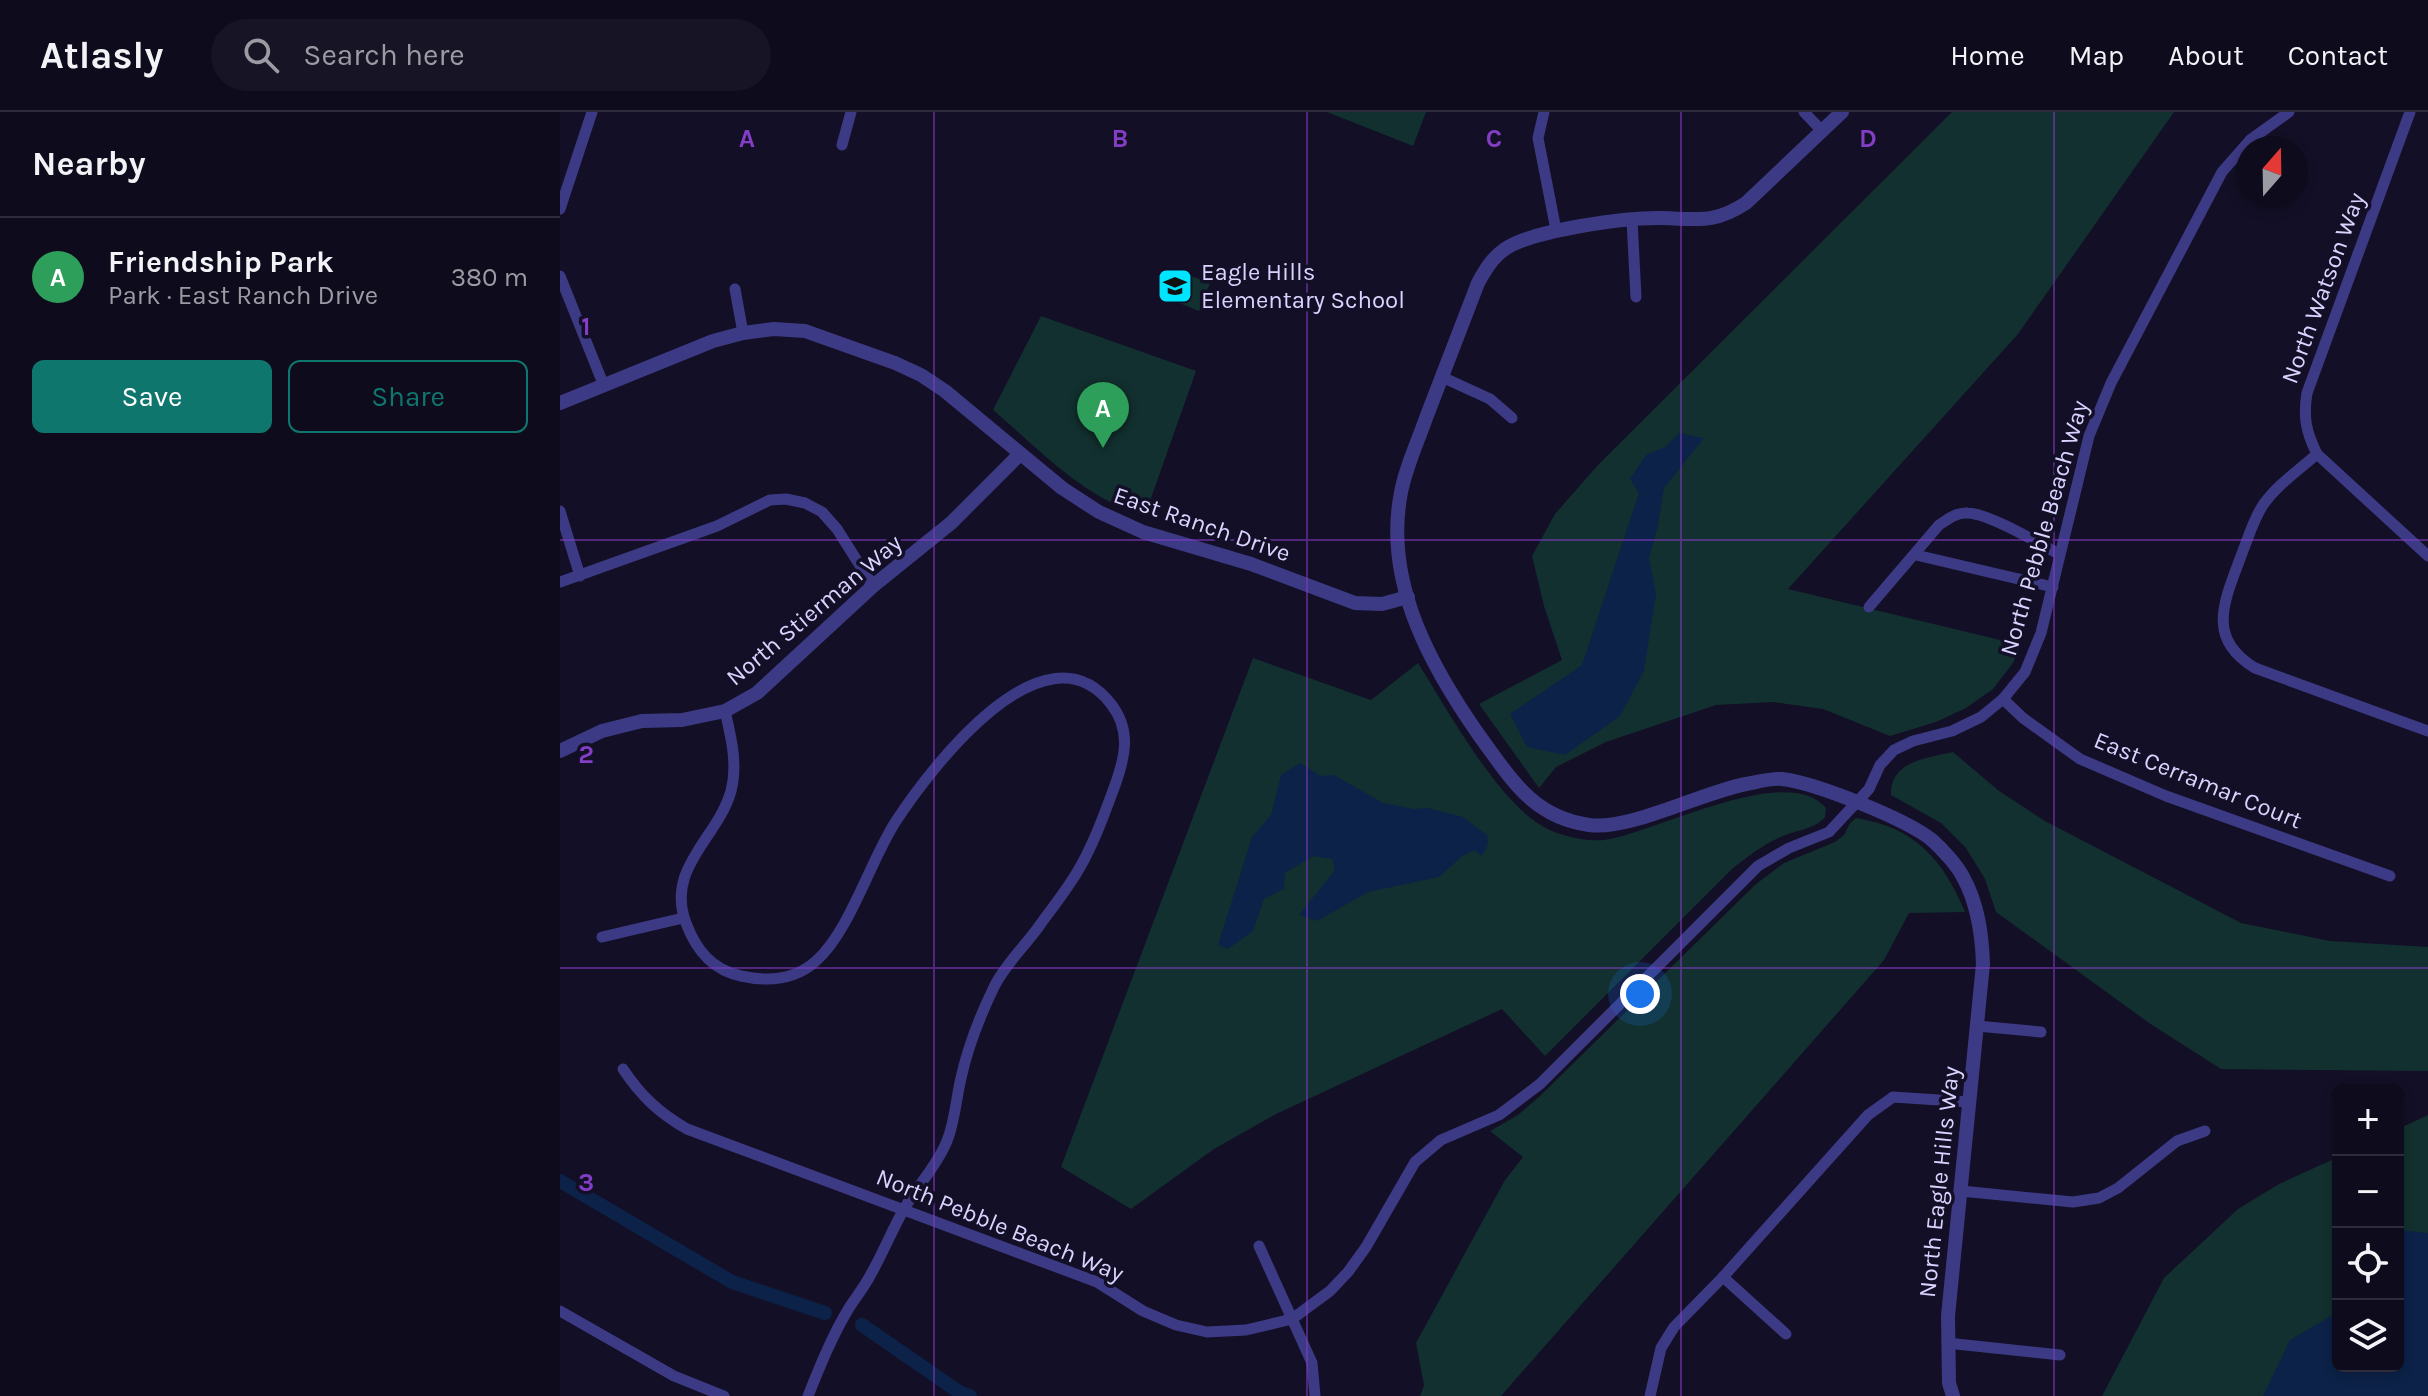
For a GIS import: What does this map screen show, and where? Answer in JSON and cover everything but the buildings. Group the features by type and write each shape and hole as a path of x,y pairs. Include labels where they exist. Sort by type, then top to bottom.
{"street":[{"path":"560,209 592,112"},
{"path":"842,145 851,112"},
{"path":"1544,112 1538,138 1556,230"},
{"path":"1804,112 1822,131"},
{"name":"North Eagle Hills Way","path":"1842,112 1746,203 1731,213 1713,219 1632,220 1556,230 1506,248 1488,264 1410,463 1400,497 1397,531 1408,597 1437,672 1518,788 1540,809 1564,820 1593,826 1620,823 1744,784 1780,779 1811,786 1892,817 1932,840 1962,875 1974,901 1982,935 1983,964 1947,1343 1949,1383 1953,1396"},
{"name":"North Pebble Beach Way","path":"623,1069 639,1094 662,1115 687,1129 1097,1282 1143,1311 1176,1325 1207,1332 1246,1330 1292,1319 1330,1291 1348,1272 1415,1162 1441,1140 1499,1115 1540,1084 1758,866 1789,848 1829,832 1869,789 1880,765 1894,750 1913,741 1952,731 1981,717 2003,699 2025,672 2034,651 2053,587 2089,436 2111,383 2222,172 2250,140 2289,112"},
{"name":"North Watson Way","path":"2317,454 2306,433 2304,413 2307,393 2410,112"},
{"path":"1632,220 1636,297"},
{"path":"560,276 604,386"},
{"path":"735,289 743,333"},
{"name":"East Ranch Drive","path":"560,403 713,341 774,329 805,331 895,363 945,391 1019,455 1099,512 1143,532 1251,564 1355,603 1382,604 1408,597"},
{"path":"1442,377 1490,399 1512,418"},
{"path":"2428,556 2317,454 2263,505 2254,521 2222,617 2228,642 2241,660 2255,668 2428,731"},
{"name":"North Stierman Way","path":"560,751 602,731 642,721 682,720 725,711 757,693 873,586 951,523 1019,455"},
{"path":"560,582 717,526 770,500 786,499 805,503 822,512 837,529 873,586"},
{"path":"560,511 580,576"},
{"path":"1869,607 1939,525 1952,516 1967,512 1986,517 2059,554"},
{"path":"1916,555 2053,587"},
{"path":"725,711 733,743 731,791 721,815 687,869 682,889 683,918 695,944 709,963 731,974 761,980 790,976 813,964 838,936 894,824 924,781 968,731 1012,695 1036,681 1062,678 1085,684 1099,691 1113,706 1126,734 1125,753 1101,825 1079,869 996,982 968,1047 947,1142 904,1209 884,1251 848,1310 808,1396"},
{"name":"East Cerramar Court","path":"2003,699 2023,718 2080,759 2166,796 2390,876"},
{"path":"602,937 683,918"},
{"path":"1977,1026 2041,1032"},
{"path":"1650,1396 1661,1348 1674,1327 1868,1115 1893,1097 1969,1102"},
{"path":"1961,1191 2073,1202 2099,1198 2118,1188 2177,1141 2205,1131"},
{"path":"1259,1246 1312,1363 1315,1396"},
{"path":"1723,1277 1786,1334"},
{"path":"560,1311 674,1376 724,1396"},
{"path":"1947,1343 2060,1355"}],"green space":[{"path":"1327,112 1426,112 1413,146"},
{"path":"1952,112 2174,112 2018,334 1788,589 2021,645 2013,663 1993,689 1966,708 1936,722 1890,736 1823,709 1773,702 1716,705 1606,742 1556,767 1539,788 1479,704 1562,660 1532,556 1555,514 1598,465"},
{"path":"1177,271 1210,283 1199,311 1167,298"},
{"path":"1041,316 1196,371 1145,515 1102,498 1064,472 993,410"},
{"path":"1253,658 1371,700 1418,663 1472,750 1505,793 1539,824 1570,837 1604,840 1719,804 1781,792 1807,796 1826,808 1825,817 1811,827 1770,842 1733,868 1545,1056 1502,1009 1276,1114 1214,1149 1131,1209 1061,1167"},
{"path":"1953,752 1999,791 2045,821 2241,923 2330,941 2428,947 2428,1071 2221,1069 2149,1023 1996,912 1985,879 1966,848 1941,823 1891,795 1892,784 1903,768 1922,759"},
{"path":"1856,818 1894,829 1924,848 1947,876 1965,912 1909,913 1884,960 1501,1396 1420,1396 1424,1385 1416,1343 1505,1180 1523,1157 1490,1131 1518,1115 1540,1096 1756,884 1784,863 1835,842"},
{"path":"2428,1115 2428,1396 2102,1396 2164,1278 2238,1209 2279,1184 2332,1160 2332,1372 2404,1372 2404,1126"}],"water":[{"path":"1679,433 1704,438 1664,488 1649,558 1656,594 1644,671 1620,716 1565,755 1527,747 1510,714 1582,665 1639,493 1630,479 1646,455 1665,447"},
{"path":"1300,763 1321,776 1334,775 1383,803 1414,809 1428,808 1463,817 1487,835 1488,844 1482,856 1474,850 1439,877 1368,892 1317,921 1299,915 1335,870 1332,859 1313,856 1285,873 1284,889 1264,899 1253,931 1228,949 1218,945 1252,837 1271,815 1281,775"},
{"path":"2404,1231 2428,1233 2428,1396 2263,1396 2290,1340 2332,1316 2332,1372 2404,1372"}],"waterway":[{"path":"560,1181 732,1282 825,1313"},
{"path":"862,1325 959,1392 970,1396"}],"place":[{"name":"Eagle Hills Elementary School","path":"1175,286"},
{"name":"Friendship Park","path":"1103,448"}]}
